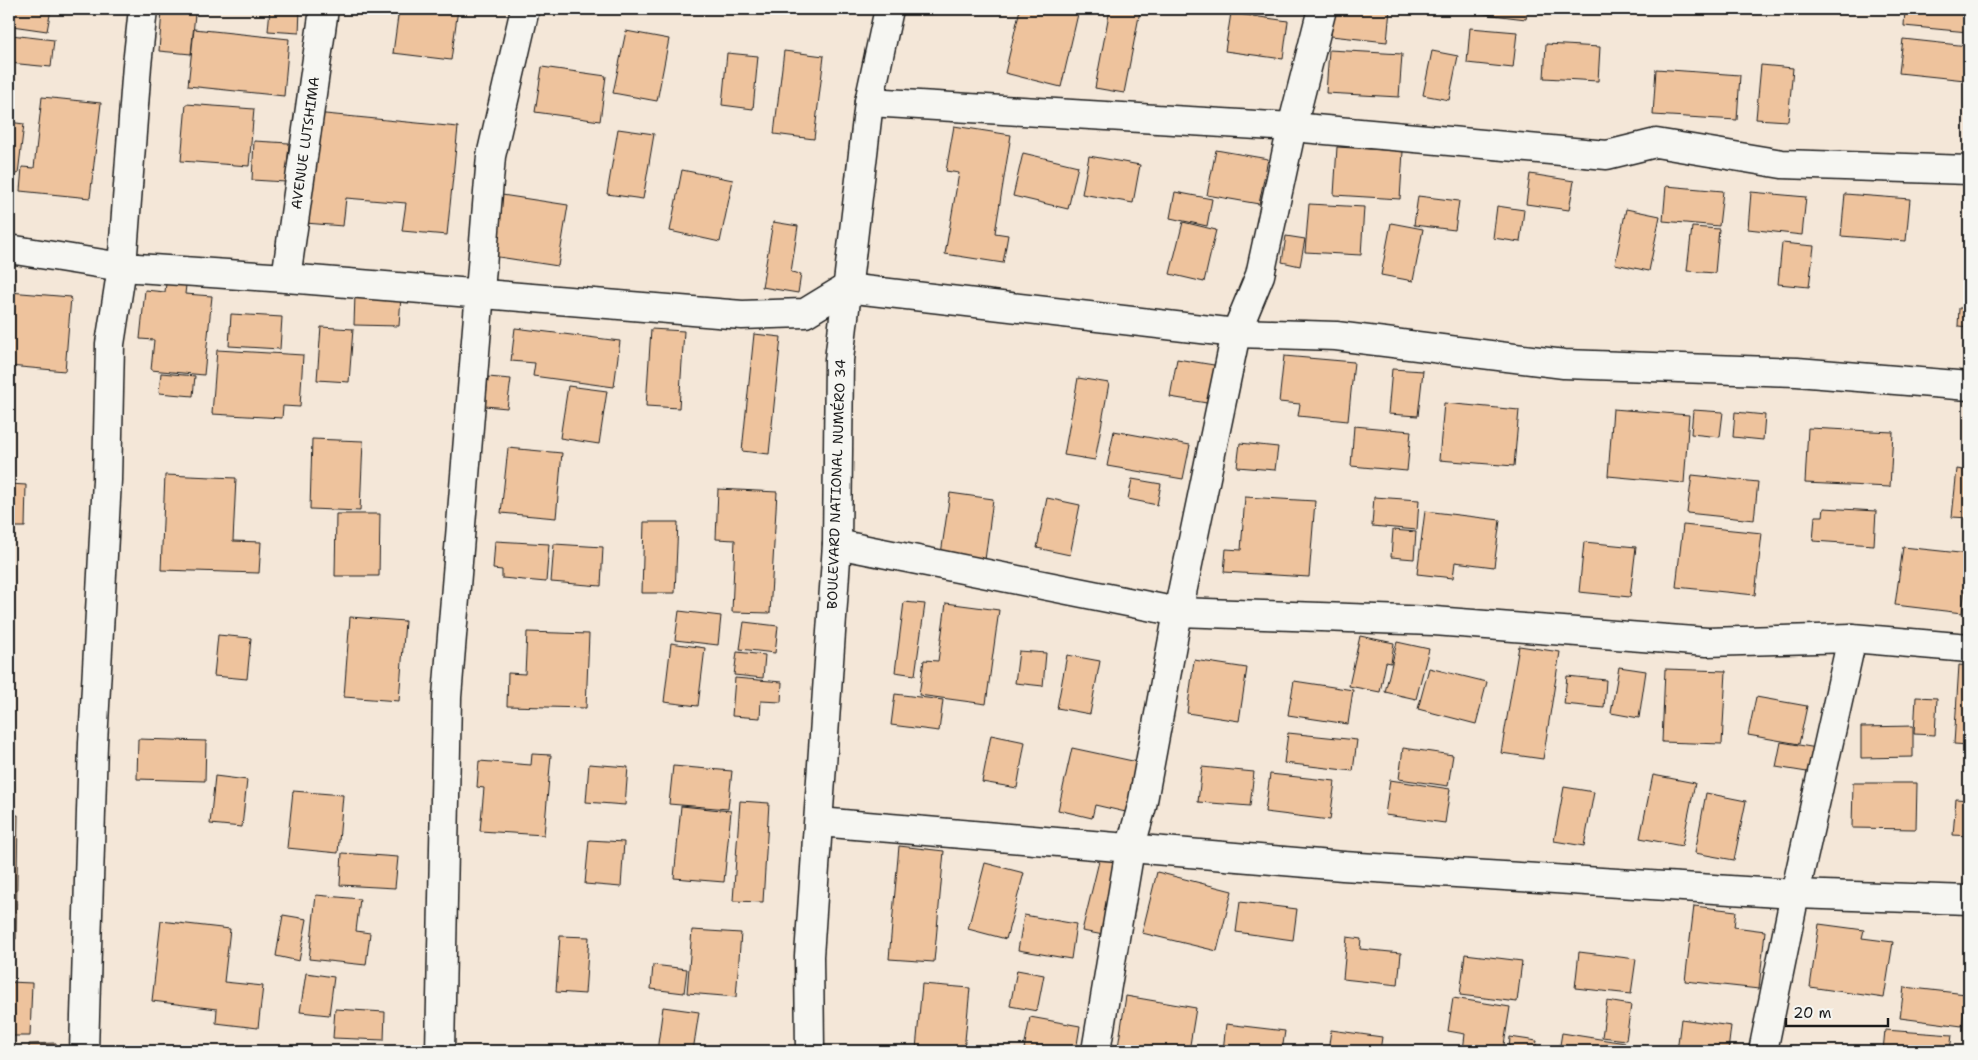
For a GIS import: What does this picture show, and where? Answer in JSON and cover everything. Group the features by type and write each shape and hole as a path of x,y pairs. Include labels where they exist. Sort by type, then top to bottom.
{"street":[{"path":"84,1051 93,743 107,480 110,344 122,267 143,9"},
{"name":"AVENUE LUTSHIMA","path":"286,278 324,9"},
{"path":"440,1051 447,697 491,156 525,9"},
{"name":"BOULEVARD NATIONAL NUMÉRO 34","path":"810,1051 808,956 819,822 837,544 838,360 869,102 889,9"},
{"path":"1096,1051 1130,849 1142,806 1178,612 1236,332 1260,275 1292,127 1322,9"},
{"path":"869,102 1292,127 1607,155 1656,143 1782,164 1969,170"},
{"path":"9,248 122,267 286,278 742,315 805,313 846,288 1236,332 1336,336 1564,364 1797,372 1969,386"},
{"path":"837,544 1178,612 1434,621 1707,642 1852,638 1969,648"},
{"path":"1763,1051 1795,894 1852,638"},
{"path":"819,822 1363,868 1795,894 1969,900"}],"building":[{"path":"15,9 51,9 47,31 12,26"},
{"path":"270,9 300,9 299,33 268,31"},
{"path":"399,9 458,9 451,60 393,53"},
{"path":"1020,9 1055,9 1078,14 1061,87 1005,73"},
{"path":"1110,9 1140,11 1124,93 1095,88"},
{"path":"1334,9 1390,9 1387,42 1331,36"},
{"path":"1450,9 1528,9 1526,19"},
{"path":"1693,9 1748,9 1747,14"},
{"path":"1905,9 1969,9 1968,32 1904,26"},
{"path":"162,10 195,14 191,54 159,51"},
{"path":"1231,13 1288,21 1283,59 1225,51"},
{"path":"1470,28 1517,32 1513,68 1467,63"},
{"path":"194,29 289,39 284,96 188,86"},
{"path":"626,31 669,39 657,101 613,93"},
{"path":"11,35 54,40 51,67 9,63"},
{"path":"1903,39 1968,46 1965,80 1899,73"},
{"path":"1546,44 1600,47 1598,81 1544,78"},
{"path":"1329,50 1402,54 1399,97 1326,93"},
{"path":"784,51 824,56 814,139 774,134"},
{"path":"1432,51 1458,56 1449,100 1423,95"},
{"path":"727,53 758,56 753,109 722,105"},
{"path":"1761,65 1793,68 1788,121 1756,119"},
{"path":"542,67 606,76 600,121 535,112"},
{"path":"1656,69 1740,75 1737,120 1653,115"},
{"path":"42,97 101,103 90,198 20,191 22,167 34,168"},
{"path":"186,104 254,109 249,166 181,161"},
{"path":"315,113 458,127 447,235 402,231 406,203 346,198 343,226 305,223"},
{"path":"9,122 24,124 18,174 9,173"},
{"path":"954,126 1011,135 995,233 1008,235 1003,263 945,254 959,173 946,171"},
{"path":"618,129 654,134 643,199 607,194"},
{"path":"254,141 289,143 286,182 252,180"},
{"path":"1337,147 1403,151 1400,199 1334,195"},
{"path":"1216,150 1268,159 1259,204 1207,195"},
{"path":"1023,153 1078,166 1068,209 1013,196"},
{"path":"1089,156 1140,165 1133,203 1082,194"},
{"path":"682,170 733,180 720,242 670,231"},
{"path":"1530,174 1574,181 1569,210 1526,204"},
{"path":"1666,186 1723,191 1719,226 1663,221"},
{"path":"1175,192 1212,199 1207,226 1170,218"},
{"path":"1751,192 1806,197 1802,235 1748,229"},
{"path":"1845,194 1910,199 1906,241 1841,236"},
{"path":"502,195 568,205 558,266 492,256"},
{"path":"1418,196 1459,201 1455,230 1414,225"},
{"path":"1309,204 1364,207 1361,255 1305,252"},
{"path":"1497,206 1524,210 1520,242 1493,238"},
{"path":"1626,209 1660,216 1649,271 1615,264"},
{"path":"773,222 798,226 791,272 801,274 798,293 762,287"},
{"path":"1183,222 1216,230 1204,282 1170,274"},
{"path":"1391,223 1423,229 1413,281 1381,275"},
{"path":"1692,227 1719,229 1715,273 1687,271"},
{"path":"1286,236 1305,239 1300,266 1282,262"},
{"path":"1782,243 1814,246 1809,287 1778,284"},
{"path":"167,275 187,277 185,294 212,296 204,375 151,370 154,340 140,339 145,290 165,292"},
{"path":"9,292 71,297 65,371 9,366"},
{"path":"355,294 401,296 399,326 354,325"},
{"path":"1959,308 1969,308 1969,327 1958,326"},
{"path":"231,314 282,317 280,349 229,346"},
{"path":"321,327 353,329 349,382 317,380"},
{"path":"515,328 620,341 614,387 533,376 535,363 511,361"},
{"path":"651,329 684,331 679,408 646,406"},
{"path":"754,334 781,337 769,454 742,451"},
{"path":"217,350 303,355 300,407 283,406 282,418 212,414"},
{"path":"1284,356 1354,362 1348,421 1298,416 1300,404 1279,402"},
{"path":"1177,359 1220,366 1213,404 1170,397"},
{"path":"1392,369 1423,371 1418,416 1388,414"},
{"path":"161,373 195,376 193,396 159,393"},
{"path":"488,377 511,379 507,408 485,406"},
{"path":"1078,378 1109,383 1095,460 1064,455"},
{"path":"568,386 607,391 599,444 560,438"},
{"path":"1444,403 1519,410 1514,466 1439,460"},
{"path":"1613,409 1689,415 1684,483 1608,476"},
{"path":"1693,410 1723,412 1720,437 1691,434"},
{"path":"1735,412 1765,415 1763,440 1733,437"},
{"path":"1354,426 1411,431 1407,471 1351,466"},
{"path":"1808,428 1893,432 1890,487 1805,483"},
{"path":"1114,431 1190,445 1183,479 1107,466"},
{"path":"312,439 363,441 360,511 310,509"},
{"path":"1240,443 1278,447 1275,470 1237,467"},
{"path":"508,448 562,453 556,518 501,513"},
{"path":"1957,469 1969,471 1969,518 1952,517"},
{"path":"165,475 236,478 233,541 261,542 259,573 161,570"},
{"path":"1692,475 1758,482 1754,520 1687,513"},
{"path":"1132,479 1161,484 1157,505 1128,499"},
{"path":"9,484 26,485 25,527 9,527"},
{"path":"718,489 777,492 770,613 732,612 735,540 716,539"},
{"path":"950,493 993,499 985,560 941,554"},
{"path":"1245,497 1315,501 1309,577 1224,572 1226,549 1241,550"},
{"path":"1374,497 1419,500 1417,530 1372,526"},
{"path":"1047,498 1080,505 1070,555 1037,548"},
{"path":"1824,508 1876,511 1874,545 1813,541 1815,516 1823,516"},
{"path":"1425,511 1500,520 1494,567 1455,562 1453,578 1417,574"},
{"path":"336,514 380,514 379,576 335,576"},
{"path":"644,522 678,522 675,593 642,593"},
{"path":"1683,525 1762,533 1755,595 1676,587"},
{"path":"1393,530 1416,532 1414,559 1391,557"},
{"path":"495,541 549,544 546,582 502,578 502,570 493,569"},
{"path":"1584,542 1636,547 1630,597 1579,592"},
{"path":"554,544 603,547 601,586 551,582"},
{"path":"1903,547 1969,554 1962,613 1895,605"},
{"path":"904,602 925,604 915,675 895,672"},
{"path":"946,603 999,610 986,704 919,695 924,660 938,661"},
{"path":"679,611 721,616 718,645 675,640"},
{"path":"350,617 405,621 399,701 344,697"},
{"path":"744,622 778,626 775,653 740,649"},
{"path":"527,632 589,634 586,708 507,706 508,673 525,674"},
{"path":"218,635 251,638 247,679 214,676"},
{"path":"1360,636 1394,643 1391,663 1386,662 1380,692 1349,686"},
{"path":"1397,642 1429,649 1416,699 1385,692"},
{"path":"671,643 705,648 698,706 664,702"},
{"path":"1519,646 1560,652 1543,759 1501,753"},
{"path":"1019,651 1046,653 1043,686 1015,683"},
{"path":"737,652 765,655 763,678 734,675"},
{"path":"1067,655 1100,661 1090,714 1057,708"},
{"path":"1194,660 1247,668 1239,721 1187,713"},
{"path":"1959,665 1969,666 1969,745 1954,744"},
{"path":"1619,667 1646,671 1639,718 1611,713"},
{"path":"1429,668 1487,682 1476,724 1418,709"},
{"path":"1665,669 1726,671 1722,744 1662,742"},
{"path":"1567,676 1606,680 1604,708 1564,704"},
{"path":"735,678 782,682 781,702 761,701 760,718 732,716"},
{"path":"1294,681 1353,690 1348,724 1288,715"},
{"path":"895,694 943,700 939,731 891,725"},
{"path":"1756,697 1807,706 1799,744 1748,735"},
{"path":"1916,697 1937,698 1935,735 1914,734"},
{"path":"1913,726 1913,757 1861,758 1861,727"},
{"path":"1288,733 1357,740 1353,771 1284,763"},
{"path":"991,735 1025,742 1017,788 982,782"},
{"path":"138,739 206,741 205,781 137,779"},
{"path":"1781,742 1817,748 1813,773 1776,767"},
{"path":"1072,748 1142,763 1130,813 1095,805 1092,818 1058,810"},
{"path":"1403,748 1453,755 1448,786 1399,779"},
{"path":"532,754 551,755 544,835 480,831 484,788 477,787 479,761 531,765"},
{"path":"589,764 628,767 625,805 586,802"},
{"path":"673,766 732,771 728,809 669,804"},
{"path":"1202,767 1254,772 1250,806 1198,802"},
{"path":"1270,774 1335,781 1330,820 1265,812"},
{"path":"1653,775 1695,783 1682,846 1640,838"},
{"path":"215,776 247,780 242,827 210,824"},
{"path":"1390,780 1450,789 1445,823 1385,815"},
{"path":"1853,783 1917,783 1916,829 1852,828"},
{"path":"1564,787 1594,792 1584,846 1554,841"},
{"path":"293,791 343,795 338,853 287,848"},
{"path":"1706,793 1746,801 1734,860 1695,853"},
{"path":"1956,799 1969,800 1969,836 1953,835"},
{"path":"740,801 769,803 763,902 733,901"},
{"path":"681,806 731,811 724,882 674,878"},
{"path":"9,815 18,815 16,939 9,939"},
{"path":"589,840 624,842 621,887 585,884"},
{"path":"899,846 944,851 934,962 889,959"},
{"path":"342,853 398,857 395,888 340,885"},
{"path":"1100,857 1125,863 1109,936 1082,931"},
{"path":"985,863 1024,873 1006,939 968,929"},
{"path":"1157,872 1232,891 1217,951 1142,933"},
{"path":"316,895 360,899 356,931 370,933 366,965 309,959"},
{"path":"1240,902 1297,909 1293,940 1236,932"},
{"path":"1694,906 1736,911 1734,927 1765,931 1759,989 1685,981"},
{"path":"283,915 307,919 299,961 276,956"},
{"path":"1024,915 1076,924 1071,959 1018,950"},
{"path":"161,921 230,929 224,982 263,986 258,1028 216,1023 217,1009 152,1001"},
{"path":"1819,924 1864,930 1862,938 1893,942 1884,998 1810,987"},
{"path":"692,930 741,933 736,997 687,993"},
{"path":"560,936 589,937 585,994 556,992"},
{"path":"1347,937 1361,939 1360,949 1401,953 1398,985 1343,979"},
{"path":"1579,952 1636,959 1631,994 1575,988"},
{"path":"1465,954 1522,961 1517,1002 1460,995"},
{"path":"653,965 687,969 684,993 651,989"},
{"path":"1017,970 1044,975 1037,1011 1010,1006"},
{"path":"306,973 334,977 329,1015 300,1012"},
{"path":"9,982 32,983 30,1036 9,1036"},
{"path":"922,984 970,988 964,1051 916,1049"},
{"path":"1904,987 1966,994 1962,1026 1900,1018"},
{"path":"1126,996 1196,1008 1189,1051 1124,1051 1125,1048 1118,1047"},
{"path":"1453,998 1510,1007 1503,1051 1463,1051 1465,1034 1448,1031"},
{"path":"1607,1001 1631,1005 1626,1040 1602,1037"},
{"path":"663,1007 699,1012 693,1051 657,1051"},
{"path":"335,1009 385,1012 384,1040 333,1038"},
{"path":"1030,1017 1080,1026 1076,1051 1024,1049"},
{"path":"1681,1019 1731,1026 1728,1051 1677,1051"},
{"path":"1226,1024 1285,1031 1282,1051 1223,1051"},
{"path":"1331,1030 1382,1037 1380,1051 1328,1051"},
{"path":"1885,1030 1952,1035 1950,1051 1883,1051"},
{"path":"1562,1033 1625,1043 1624,1051 1559,1051"},
{"path":"1510,1037 1537,1041 1535,1051 1509,1051"},
{"path":"56,1043 56,1051 29,1051 29,1044"},
{"path":"999,1047 1024,1051 999,1051"}]}
